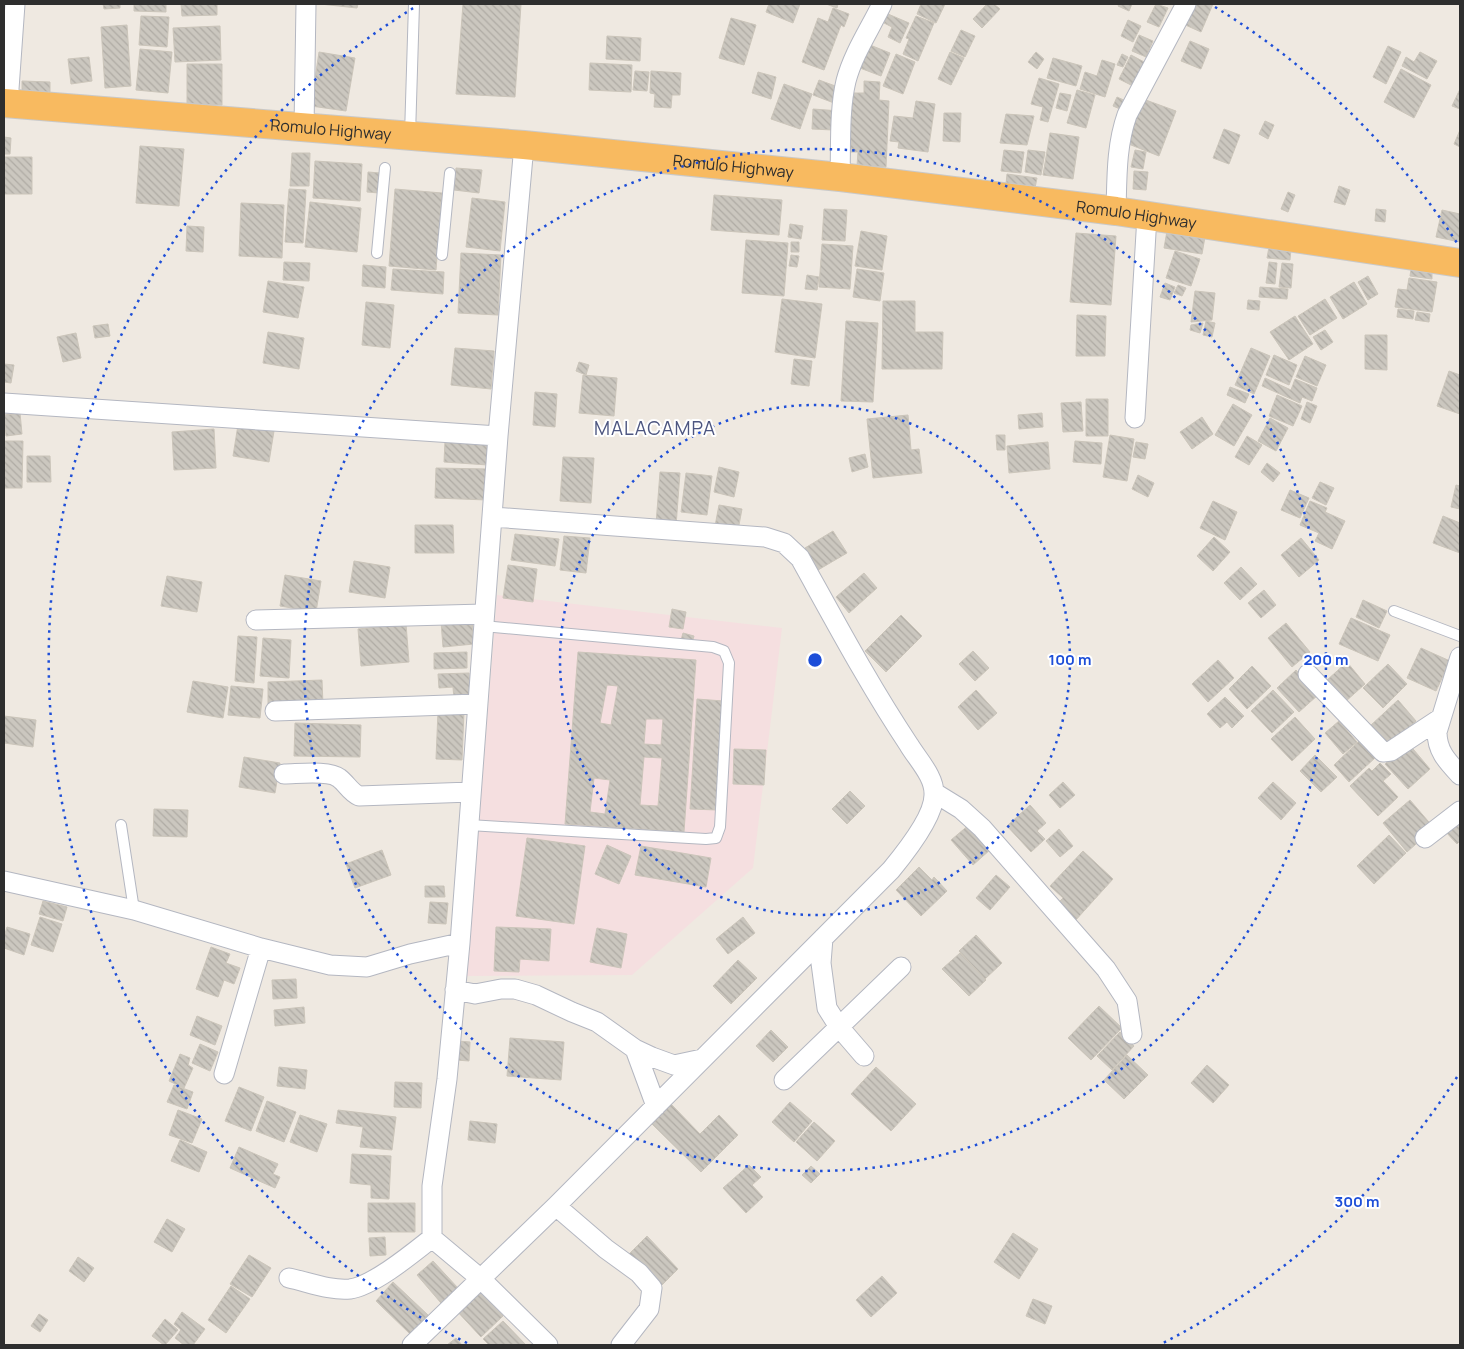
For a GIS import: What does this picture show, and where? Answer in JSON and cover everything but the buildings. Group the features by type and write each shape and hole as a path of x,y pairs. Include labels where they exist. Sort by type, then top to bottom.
{"highway":[{"name":"Romulo Highway","path":"6,103 524,145 840,177 1147,216 1460,264"}],"street":[{"path":"6,103 15,4"},
{"path":"304,128 306,4"},
{"path":"840,177 846,80 852,63 882,4"},
{"path":"1116,212 1121,131 1127,115 1186,4"},
{"path":"432,1238 432,1186 447,1079 460,943 477,704 494,517 498,436 524,145"},
{"path":"1135,418 1147,216"},
{"path":"4,403 498,436"},
{"path":"412,1345 556,1206 891,870 905,853 933,808 935,793 929,775 878,699 800,558 784,543 765,537 494,517"},
{"path":"256,620 484,620"},
{"path":"1460,657 1437,732 1437,742 1442,755 1460,776"},
{"path":"1308,674 1383,752 1391,751 1442,718"},
{"path":"275,711 477,704"},
{"path":"284,774 331,774 340,778 353,794 360,796 471,792"},
{"path":"935,793 961,809 982,828 1106,970 1127,1001 1132,1034"},
{"path":"1425,838 1460,812"},
{"path":"4,881 134,910 261,948 330,965 368,966 460,943"},
{"path":"823,938 821,963 827,1008 839,1027 864,1056"},
{"path":"224,1074 261,948"},
{"path":"784,1080 900,967"},
{"path":"455,990 475,994 501,989 514,989 536,995 597,1022 635,1049 652,1057 674,1065 702,1060"},
{"path":"635,1049 656,1106"},
{"path":"556,1206 606,1249 639,1273 652,1288 649,1309 621,1345"},
{"path":"289,1278 337,1289 364,1286 407,1258 432,1238"},
{"path":"432,1238 481,1279 548,1345"}],"lane":[{"path":"410,136 414,4"},
{"path":"377,253 385,168"},
{"path":"442,255 450,173"},
{"path":"1394,611 1460,636"},
{"path":"469,825 706,839 716,838 720,826 729,663 724,651 713,647 484,620"},
{"path":"121,825 134,910"}],"shaded area":[{"path":"497,595 782,628 753,868 632,975 467,976"}],"district":[{"name":"MALACAMPA","path":"655,428"}]}
